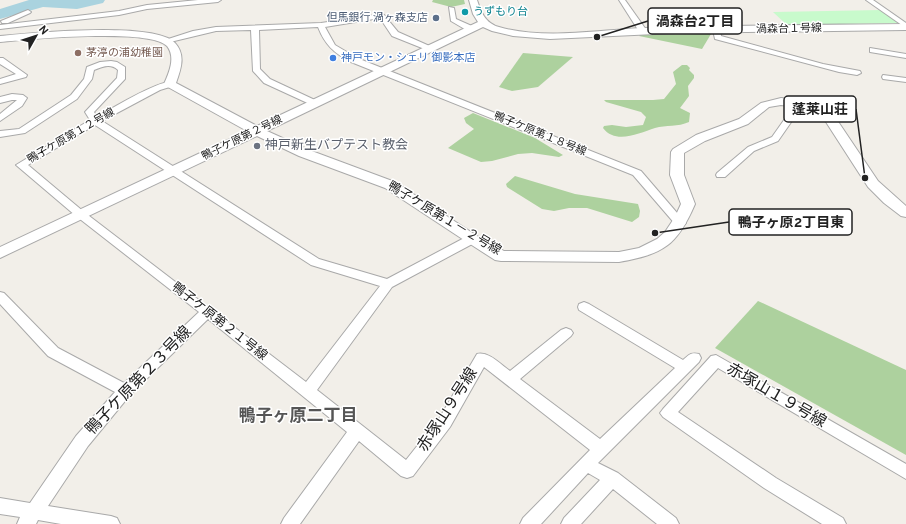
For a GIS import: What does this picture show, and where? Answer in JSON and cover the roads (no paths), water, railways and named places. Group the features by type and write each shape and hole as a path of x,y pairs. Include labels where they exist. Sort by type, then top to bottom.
{"street":[{"path":"0,27 120,13 147,7 218,0"},
{"path":"473,0 477,15 484,23"},
{"path":"622,0 643,31"},
{"path":"870,0 906,26"},
{"path":"451,8 453,20 471,29"},
{"path":"0,22 22,16 28,12"},
{"path":"166,41 216,29 321,24 382,16 395,34 430,48"},
{"name":"鴨子ケ原第２号線","path":"0,253 382,70 484,23"},
{"name":"渦森台１号線","path":"484,23 494,29 534,35 643,31 906,26"},
{"name":"鴨子ケ原第１８号線","path":"321,24 328,44 338,52 637,173 680,223"},
{"path":"255,27 256,69 267,81 314,103"},
{"path":"717,30 718,37 747,43 834,69 857,73"},
{"path":"0,39 35,36 138,34 156,37 172,45 176,53 177,63 170,84"},
{"path":"873,50 906,56"},
{"path":"0,60 23,75 0,82"},
{"path":"0,134 22,131 65,103 74,96 88,79 90,69 109,63 117,64 122,69 121,79 88,112 95,121 174,170 314,262 388,284"},
{"path":"886,77 906,80"},
{"name":"鴨子ケ原第１２号線","path":"80,214 20,165 95,121 157,88 170,84"},
{"name":"鴨子ケ原第１－２号線","path":"170,84 257,131 304,153 390,185 472,239 501,256 619,257 652,250 670,236 680,223 688,204 677,175 678,152 689,143 702,136 744,121 763,106 771,102 788,102 799,105"},
{"path":"0,100 12,97 23,98 19,104 0,118"},
{"path":"721,175 751,149 775,139 799,105 808,107 826,115 831,120 873,184 889,200 906,213"},
{"name":"鴨子ケ原第２１号線","path":"80,214 357,431"},
{"path":"307,392 388,284 472,239"},
{"path":"0,296 53,352 125,390"},
{"path":"529,524 600,449 689,362 584,306"},
{"name":"鴨子ケ原第２３号線","path":"29,518 82,441 125,390 207,312"},
{"path":"509,380 566,332"},
{"name":"赤塚山９号線","path":"357,431 407,471 445,422 482,358 600,449"},
{"name":"赤塚山１９号線","path":"837,524 770,483 668,413 716,360 906,472"},
{"path":"290,524 357,431"},
{"path":"586,464 612,478 670,524"},
{"path":"570,524 612,478"},
{"path":"0,506 29,518 110,524"}],"waterway":[{"path":"0,14 24,6 43,2 77,4 97,0"}],"place":[{"name":"うずもり台","path":"465,12"},
{"name":"但馬銀行 渦ヶ森支店","path":"436,18"},
{"name":"渦森台2丁目","path":"597,37"},
{"name":"茅渟の浦幼稚園","path":"78,53"},
{"name":"神戸モン・シェリ 御影本店","path":"333,58"},
{"name":"神戸新生バプテスト教会","path":"257,146"},
{"name":"蓬莱山荘","path":"865,178"},
{"name":"鴨子ヶ原2丁目東","path":"655,233"}],"district":[{"name":"鴨子ヶ原二丁目","path":"298,417"}]}
